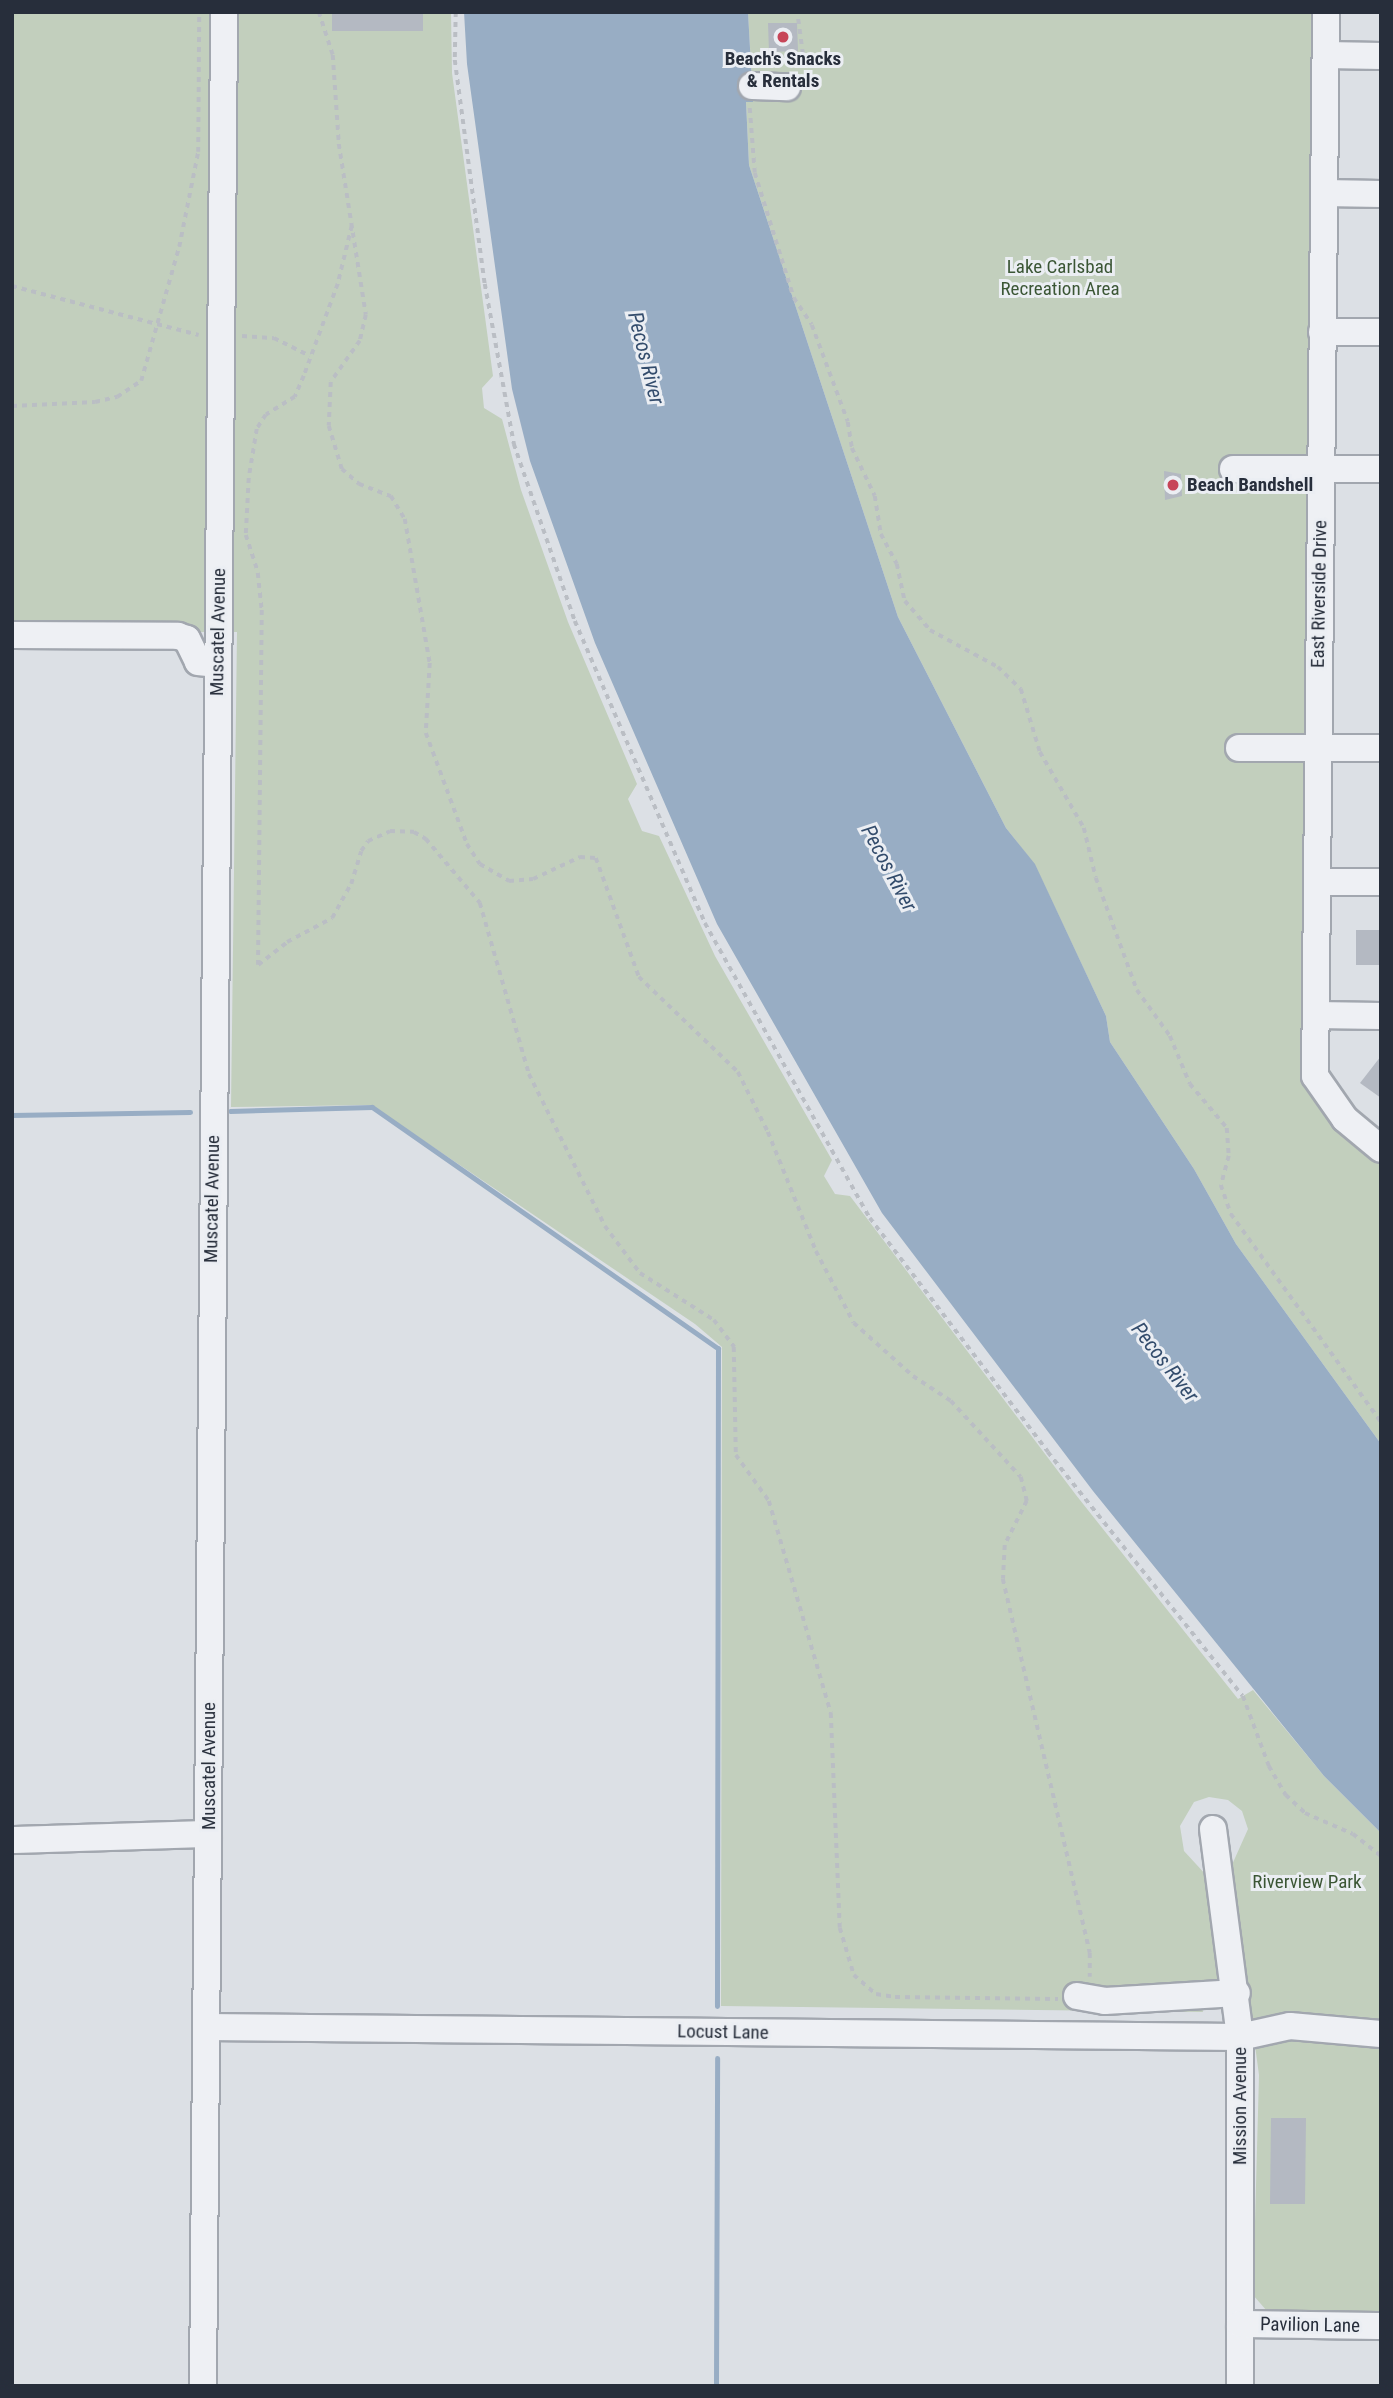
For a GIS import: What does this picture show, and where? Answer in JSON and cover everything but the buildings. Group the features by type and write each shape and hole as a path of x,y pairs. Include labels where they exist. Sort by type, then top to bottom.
{"street":[{"name":"Muscatel Avenue","path":"203,2386 224,12"},
{"name":"East Riverside Drive","path":"1326,12 1315,1076 1345,1119 1380,1147"},
{"path":"1326,55 1381,56"},
{"path":"756,86 784,76"},
{"path":"1324,193 1381,194"},
{"path":"1322,332 1381,332"},
{"path":"1233,469 1381,469"},
{"path":"12,635 178,636 187,639 198,662 218,664"},
{"path":"1239,748 1381,748"},
{"path":"1317,882 1381,882"},
{"path":"1316,1015 1381,1016"},
{"name":"Mission Avenue","path":"1213,1829 1237,1993 1240,2037 1240,2386"},
{"path":"12,1840 208,1834"},
{"path":"1077,1996 1105,2001 1237,1993"},
{"name":"Locust Lane","path":"206,2027 1240,2037 1290,2026 1381,2034"},
{"name":"Pavilion Lane","path":"1240,2324 1381,2326"}],"path":[{"path":"12,406 95,402 129,392 146,368 179,247 198,152 199,12"},
{"path":"319,12 333,55 339,144 352,226 365,327 331,383 329,426 342,469 359,484 391,496 405,519 430,663 426,733 472,856 499,876 521,881 580,857 596,858 639,977 742,1079 816,1251 853,1323 913,1376 951,1401 1010,1460 1026,1490 1024,1510 1005,1545 1002,1570 1090,1953 1091,1975 1077,1996 895,1997 876,1994 854,1975 840,1928 831,1713 821,1663 794,1595 769,1501 736,1455 734,1347 714,1320 640,1273 605,1226 529,1074 480,903 426,839 414,832 390,831 368,841 361,851 346,895 332,918 287,942 258,965 262,610 258,573 246,535 249,478 257,429 266,415 295,397 304,376 338,284 352,226"},
{"path":"456,12 455,60 485,284 514,444 575,621 710,934 870,1217 1048,1452 1243,1696 1269,1766 1286,1795 1305,1813 1360,1838 1381,1856"},
{"path":"784,76 804,64 797,12"},
{"path":"756,86 759,104 750,105 755,173 794,298 811,325 848,422 852,448 875,496 881,534 897,565 905,601 930,630 998,667 1021,689 1040,752 1084,828 1096,878 1137,990 1170,1035 1190,1084 1227,1128 1229,1156 1221,1185 1231,1214 1381,1422"},
{"path":"12,286 157,324"}],"green space":[{"name":"Riverview Park","path":"12,12 451,12 452,73 493,376 482,388 484,408 502,419 521,490 568,622 637,784 628,799 642,831 659,836 715,956 832,1160 824,1176 835,1194 850,1196 1076,1495 1238,1699 1253,1690 1324,1776 1381,1833 1381,2313 1267,2311 1253,2295 1259,2075 1231,1867 1248,1829 1242,1811 1228,1800 1209,1797 1194,1802 1180,1826 1184,1851 1207,1876 1221,1987 1199,1990 1203,2012 721,2006 722,1347 695,1324 371,1105 231,1107 237,632 12,632"},
{"name":"Lake Carlsbad Recreation Area","path":"748,12 1326,12 1315,1076 1381,1149 1381,1444 1236,1244 1194,1169 1110,1042 1106,1016 1035,865 1006,828 898,617 749,165 746,101 753,101"}],"water":[{"name":"Pecos River","path":"464,12 748,12 753,102 746,102 749,165 898,617 1006,828 1035,864 1106,1016 1110,1042 1194,1169 1236,1244 1381,1444 1381,1833 1324,1776 1093,1491 882,1213 717,924 595,643 530,461 512,389 467,64"}],"waterway":[{"path":"230,1111 372,1107 718,1348 717,2006"},
{"path":"12,1115 190,1112"},
{"path":"716,2386 717,2058"}],"place":[{"name":"Beach's Snacks & Rentals","path":"783,37"},
{"name":"Beach Bandshell","path":"1173,485"}]}
